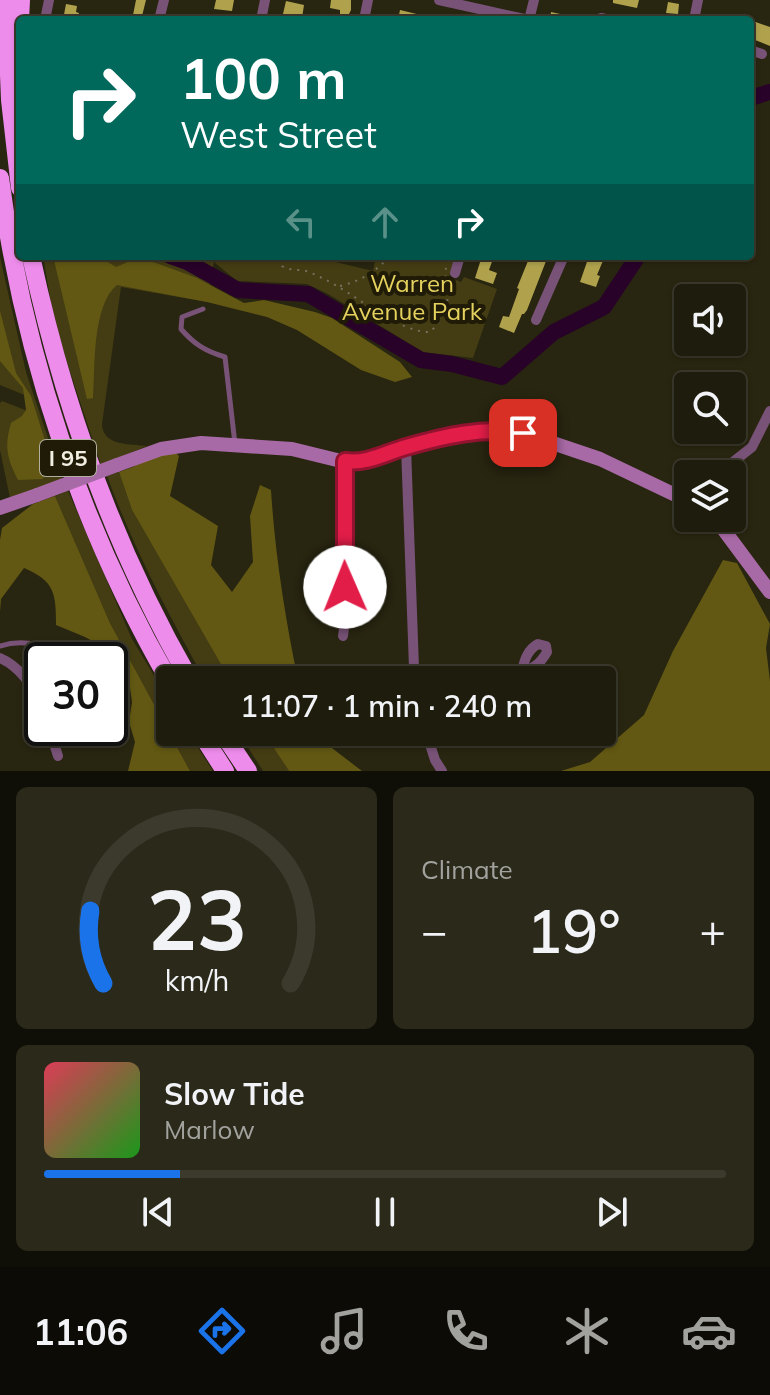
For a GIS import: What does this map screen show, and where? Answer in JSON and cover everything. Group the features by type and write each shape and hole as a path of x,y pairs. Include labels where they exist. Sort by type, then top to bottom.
{"highway":[{"path":"6,0 8,68 16,152"},
{"name":"I 95","path":"0,178 21,297 35,355 68,460 110,563 161,666"},
{"name":"I 95","path":"32,260 61,378 98,487 140,584 183,666"},
{"path":"209,746 225,771"},
{"path":"231,746 248,771"}],"street":[{"path":"439,0 511,16"},
{"path":"754,51 762,54"},
{"path":"455,273 459,260"},
{"path":"536,320 562,260"},
{"path":"736,460 752,447 770,411"},
{"path":"0,508 161,449 201,443 236,445 292,449 345,461 364,461 406,447 484,430 523,433 600,459 674,494"},
{"path":"406,447 414,666"},
{"path":"343,636 346,612 345,461"},
{"path":"726,532 770,592"},
{"path":"0,658 24,676"},
{"path":"55,746 58,756"},
{"path":"430,746 442,771"}],"lane":[{"path":"203,309 182,317 181,329 193,343 207,352 225,357 236,445"},
{"path":"0,646 24,642"}],"path":[{"path":"281,260 287,270 310,272 339,286 401,325 423,332 430,332 438,325 447,303 445,271 448,263"},
{"path":"339,286 365,278 386,260"}],"green space":[{"path":"0,257 26,372 62,480 10,498 0,450 0,403 2,401 28,411 27,396 0,385"},
{"path":"44,260 214,260 207,302 121,287 103,431 112,440 147,446 101,465 55,326"},
{"name":"Warren Avenue Park","path":"216,260 327,260 373,271 375,260 454,260 449,277 461,282 464,277 497,289 473,358 423,352 307,284 237,281 215,263"},
{"path":"119,472 132,510 222,666 197,666 140,554 107,476"},
{"path":"68,491 132,639 156,679 156,708 128,656 128,642 120,642 110,623 55,496"},
{"path":"176,746 197,746 213,771 190,771"},
{"path":"247,746 272,746 289,771 263,771"}],"shaded area":[{"path":"54,260 105,260 116,267 132,260 145,260 197,278 244,303 264,300 315,312 332,318 400,362 412,377 395,382 361,370 297,330 267,317 117,285 109,294 99,322 93,398 87,399"},
{"path":"0,311 16,373 31,396 54,469 42,479 18,480 9,459 7,446 11,423 26,410 23,388 0,361"},
{"path":"176,453 179,456 170,496 218,526 211,565 232,592 253,562 250,516 260,485 271,490 281,585 295,666 222,666 132,510 119,472 149,456"},
{"path":"55,496 120,642 94,642 56,625 52,590 42,578 24,568 1,599 0,612 2,528 33,504"},
{"path":"723,560 737,563 770,624 766,648 770,681 770,771 561,771 590,762 608,746 616,746 616,739 644,715 673,651"},
{"path":"128,656 156,708 156,746 176,746 190,771 128,771 135,742 129,722 132,702"},
{"path":"272,746 329,746 362,771 289,771"}],"building":[{"path":"136,0 146,0 142,16 133,16"},
{"path":"216,0 234,0 232,11 214,9"},
{"path":"331,0 351,0 348,16 330,8"},
{"path":"613,0 639,0 637,8 613,3"},
{"path":"286,1 304,5 302,16 283,14"},
{"path":"668,2 679,4 678,14 666,13"},
{"path":"66,4 77,6 78,16 64,16"},
{"path":"400,10 425,16 399,16"},
{"path":"754,21 770,27 770,46 754,40"},
{"path":"481,260 493,260 489,270 497,273 493,284 475,278"},
{"path":"528,260 546,260 527,310 514,333 499,327 503,316 509,317"},
{"path":"588,260 603,260 596,287 580,282"}],"waterway":[{"path":"754,97 770,92"},
{"path":"181,260 238,290 308,294 421,360 452,364 502,377 554,332 604,307 635,260"}],"route":[{"path":"345,587 345,461 364,461 462,433 484,430 523,433"}]}
